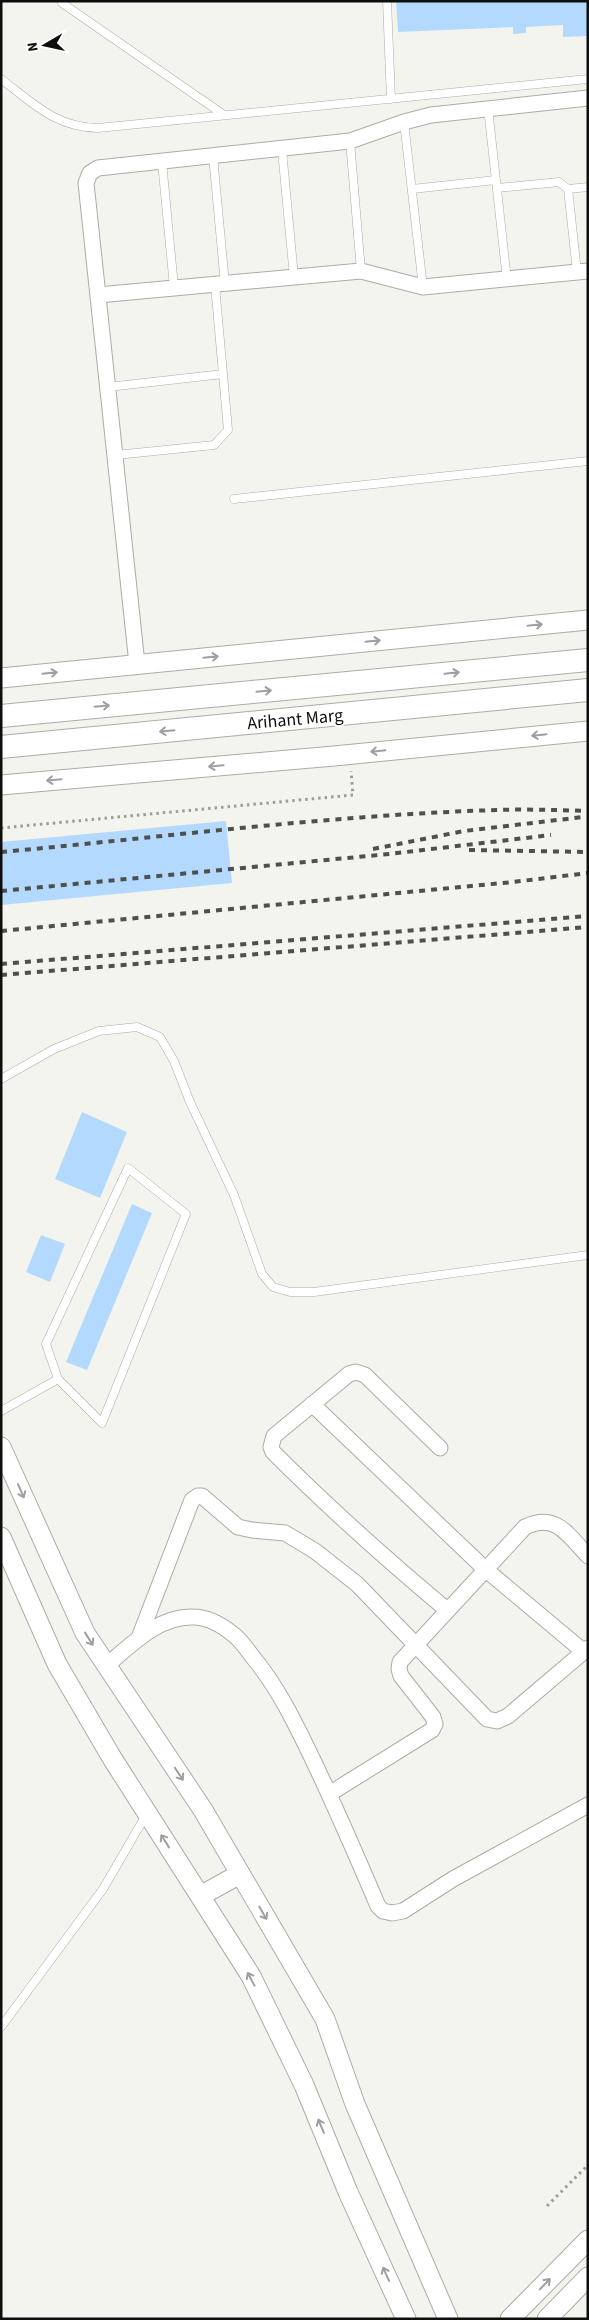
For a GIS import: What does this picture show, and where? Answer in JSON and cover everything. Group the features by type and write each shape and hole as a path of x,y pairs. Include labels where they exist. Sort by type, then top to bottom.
{"main road":[{"name":"Arihant Marg","path":"1,716 588,660"},
{"path":"404,678 407,708"},
{"name":"Arihant Marg","path":"1,747 588,690"}],"street":[{"path":"137,664 86,182 90,173 98,168 282,150 350,141 404,122 432,115 588,98"},
{"path":"98,295 361,271 423,287 582,272"},
{"path":"1,678 588,620"},
{"path":"1,785 350,754 588,730"},
{"path":"440,1448 365,1375 356,1372 349,1374 274,1436 270,1447 365,1541 447,1610"},
{"path":"140,1638 192,1500 202,1496 238,1527 285,1533 315,1551 357,1584 416,1644 481,1715 487,1719 497,1720 508,1716 586,1650 485,1569 312,1404"},
{"path":"1,1447 84,1633 203,1810 325,2020 355,2104 448,2319"},
{"path":"329,1794 432,1730 435,1724 433,1717 401,1676 400,1662 525,1527 535,1522 547,1521 560,1526 588,1556"},
{"path":"1,1536 57,1664 148,1814 250,1976 304,2085 406,2319"},
{"path":"106,1666 140,1638 164,1622 177,1618 194,1617 212,1621 236,1636 267,1676 293,1718 378,1906 383,1911 392,1913 403,1911 453,1879 588,1805"},
{"path":"200,1896 240,1874"},
{"path":"510,2319 588,2240"},
{"path":"547,2319 588,2276"}],"lane":[{"path":"386,1 391,98"},
{"path":"62,3 224,115"},
{"path":"1,79 54,118 66,124 83,128 98,128 588,79"},
{"path":"488,108 507,280"},
{"path":"404,122 423,287"},
{"path":"350,141 361,271"},
{"path":"282,150 294,276"},
{"path":"116,455 214,445 228,430 223,374 213,156"},
{"path":"162,162 174,288"},
{"path":"412,189 559,182 568,189 582,272"},
{"path":"568,189 588,187"},
{"path":"108,387 223,374"},
{"path":"234,499 588,461"},
{"path":"1,1079 54,1049 99,1031 137,1027 160,1037 174,1061 190,1102 234,1195 262,1274 273,1287 290,1292 314,1292 588,1255"},
{"path":"128,1168 186,1214 102,1423 58,1379 46,1344 128,1168"},
{"path":"1,1412 58,1379"},
{"path":"1,2027 103,1889 148,1814"}],"path":[{"path":"1,828 353,794 350,754"},
{"path":"547,2206 588,2165"}],"building":[{"path":"396,1 588,1 588,36 563,37 563,25 526,27 526,33 513,34 513,27 398,32"},
{"path":"226,821 232,883 1,905 1,842"},
{"path":"82,1112 127,1132 100,1198 55,1179"},
{"path":"132,1204 152,1213 87,1370 66,1362"},
{"path":"41,1235 65,1244 50,1282 26,1272"}],"railway":[{"path":"1,852 249,827 373,817 497,810 588,811"},
{"path":"373,849 464,831 583,817"},
{"path":"1,891 389,854 551,835"},
{"path":"469,850 588,852"},
{"path":"1,931 513,882 588,873"},
{"path":"1,964 588,916"},
{"path":"1,975 588,927"}]}
